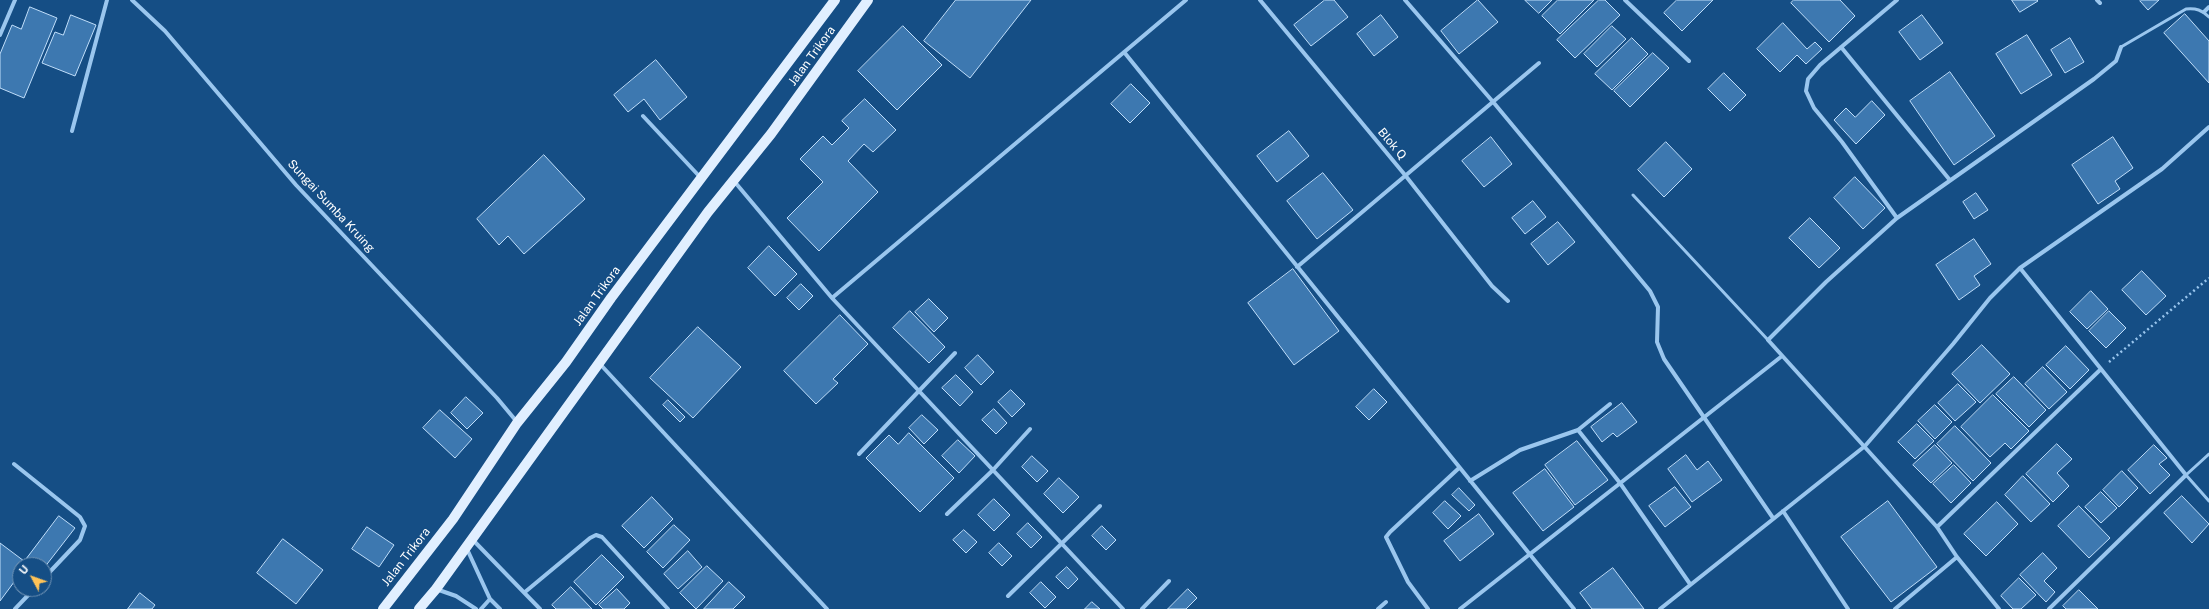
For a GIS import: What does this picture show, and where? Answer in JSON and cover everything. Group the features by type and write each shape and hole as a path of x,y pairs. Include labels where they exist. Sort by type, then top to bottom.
{"main road":[{"name":"Jalan Trikora","path":"382,609 453,519 518,423 566,362 616,292 835,0"},
{"name":"Jalan Trikora","path":"419,609 436,589 708,212 776,127 868,0"}],"street":[{"path":"0,35 15,0"},
{"path":"72,131 107,0"},
{"name":"Sungai Sumba Kruing","path":"132,0 165,31 300,189 497,398 518,423"},
{"path":"832,298 1186,0"},
{"name":"Blok Q","path":"1260,0 1405,175 1492,286 1508,301"},
{"path":"1405,0 1494,103 1652,295 1658,307 1660,319 1657,342 1664,360 1773,518"},
{"path":"1625,0 1689,62"},
{"path":"1897,0 1820,65 1808,79 1806,91 1814,108 1842,142 1897,218"},
{"path":"2204,12 2209,7"},
{"path":"1841,47 1949,179"},
{"path":"1999,609 1957,558 1937,527 1768,340 1826,282 1897,218 1949,179 2112,66 2116,61 2121,47"},
{"path":"1124,52 1574,609"},
{"path":"1297,267 1405,175 1494,103 1539,63"},
{"path":"643,116 702,179"},
{"path":"1660,609 1865,446 1953,344 1990,298 2020,268 2162,169 2209,127"},
{"path":"734,181 832,298 1123,609"},
{"path":"2020,268 2186,476 2049,609"},
{"path":"859,454 955,353"},
{"path":"1460,609 1782,356"},
{"path":"599,364 827,609"},
{"path":"1937,527 2101,369"},
{"path":"1470,481 1520,450 1578,430 1610,404"},
{"path":"947,514 993,470 1030,429"},
{"path":"1578,430 1620,484 1690,584"},
{"path":"14,464 80,517 85,526 80,540 52,570"},
{"path":"1428,609 1408,582 1386,537 1460,468"},
{"path":"1008,596 1100,506"},
{"path":"1783,511 1848,609"},
{"path":"525,592 590,538 596,535 602,537 668,609"},
{"path":"469,543 525,592 540,609"},
{"path":"469,543 490,599 500,609"},
{"path":"1895,609 1957,558"},
{"path":"1142,609 1169,581"},
{"path":"436,589 456,596 476,609"},
{"path":"15,609 26,597"},
{"path":"481,609 490,599"},
{"path":"1378,609 1386,602"}],"lane":[{"path":"2121,47 2186,9 2195,8 2204,12 2209,17"},
{"path":"1633,195 1768,340"},
{"path":"2209,454 2186,476 2209,502"}],"path":[{"path":"2101,369 2209,278"}],"building":[{"path":"956,0 1031,0 970,78 924,41"},
{"path":"1325,0 1334,0 1348,17 1311,46 1294,25"},
{"path":"1478,0 1498,22 1459,54 1441,31"},
{"path":"1525,0 1552,0 1539,13"},
{"path":"1558,0 1594,0 1560,34 1542,16"},
{"path":"1599,0 1605,0 1620,15 1575,58 1557,40"},
{"path":"1677,0 1713,0 1682,31 1664,13"},
{"path":"1794,0 1840,0 1855,16 1829,42 1791,3"},
{"path":"2012,0 2037,0 2038,1 2020,12"},
{"path":"2159,0 2148,10 2140,1"},
{"path":"30,7 57,18 24,98 0,88 0,54 12,25 21,29"},
{"path":"2185,14 2209,41 2209,83 2164,33"},
{"path":"71,15 96,25 75,76 42,63 55,32 63,35"},
{"path":"1381,15 1398,37 1374,56 1357,34"},
{"path":"1922,15 1943,43 1920,60 1899,32"},
{"path":"1783,23 1807,49 1815,42 1822,49 1806,64 1797,55 1780,72 1757,49"},
{"path":"903,26 942,65 897,110 858,71"},
{"path":"1612,26 1626,39 1597,67 1584,54"},
{"path":"2027,35 2052,75 2021,94 1996,54"},
{"path":"1632,38 1648,54 1612,90 1595,74"},
{"path":"2070,38 2084,62 2065,73 2051,50"},
{"path":"1653,53 1669,68 1630,107 1614,91"},
{"path":"656,60 687,97 660,120 644,99 628,112 614,95"},
{"path":"1950,72 1995,136 1954,165 1910,101"},
{"path":"1724,73 1746,95 1730,111 1708,89"},
{"path":"1131,84 1150,103 1130,123 1111,104"},
{"path":"865,99 896,130 873,152 864,144 848,161 878,192 819,251 787,218 823,182 800,159 823,136 832,145 849,128 842,121"},
{"path":"1872,101 1885,115 1856,144 1834,120 1846,108 1855,117"},
{"path":"1289,131 1309,156 1277,182 1257,156"},
{"path":"1491,137 1512,164 1484,187 1462,161"},
{"path":"2113,137 2133,168 2115,181 2120,189 2098,204 2072,165"},
{"path":"1666,142 1692,169 1664,197 1638,170"},
{"path":"544,155 585,199 524,254 508,236 499,245 477,219"},
{"path":"1323,173 1353,210 1317,239 1287,201"},
{"path":"1855,177 1885,208 1863,229 1834,198"},
{"path":"1976,193 1988,210 1974,219 1963,202"},
{"path":"1533,201 1546,217 1525,234 1512,218"},
{"path":"1810,218 1840,248 1819,268 1789,238"},
{"path":"1558,222 1575,242 1548,265 1531,244"},
{"path":"1974,239 1991,264 1974,276 1980,285 1959,300 1936,265"},
{"path":"769,246 797,274 775,296 748,268"},
{"path":"1293,269 1339,331 1294,365 1248,303"},
{"path":"2142,271 2166,296 2146,315 2122,290"},
{"path":"801,284 813,296 799,310 787,298"},
{"path":"2091,291 2108,309 2087,329 2070,312"},
{"path":"929,299 948,318 934,332 915,312"},
{"path":"910,311 945,347 929,363 893,328"},
{"path":"2109,311 2126,328 2106,348 2089,331"},
{"path":"840,315 868,344 833,379 838,383 816,404 784,371"},
{"path":"698,327 741,367 693,418 650,378"},
{"path":"1982,345 2010,374 1980,403 1952,374"},
{"path":"2066,346 2089,370 2070,389 2046,365"},
{"path":"978,355 994,372 981,385 965,368"},
{"path":"2043,367 2067,392 2049,409 2025,384"},
{"path":"956,375 973,392 960,406 942,388"},
{"path":"2014,377 2046,410 2029,427 1996,394"},
{"path":"1958,384 1976,402 1955,421 1938,403"},
{"path":"1374,389 1387,402 1369,420 1356,407"},
{"path":"1011,390 1025,404 1012,417 998,402"},
{"path":"1993,395 2029,431 2011,449 2005,443 1990,457 1961,427"},
{"path":"466,397 483,413 467,429 451,413"},
{"path":"668,400 685,417 680,422 663,405"},
{"path":"1622,403 1637,422 1617,437 1613,433 1602,442 1591,427"},
{"path":"1935,405 1952,422 1935,439 1918,421"},
{"path":"994,409 1007,423 996,434 982,420"},
{"path":"440,410 472,439 455,458 423,428"},
{"path":"922,415 938,430 924,444 909,428"},
{"path":"1917,424 1934,441 1915,459 1898,442"},
{"path":"1955,426 1991,463 1973,481 1937,444"},
{"path":"909,433 954,478 920,512 866,458 889,435 898,444"},
{"path":"958,440 975,456 959,473 942,456"},
{"path":"1577,441 1608,480 1575,505 1545,465"},
{"path":"2057,444 2072,459 2057,473 2069,486 2053,502 2026,474"},
{"path":"1935,445 1952,463 1931,483 1913,465"},
{"path":"2154,445 2167,458 2159,464 2170,475 2150,494 2128,470"},
{"path":"1686,455 1697,470 1708,461 1722,480 1692,502 1668,469"},
{"path":"1032,456 1048,471 1037,482 1022,467"},
{"path":"1954,465 1971,483 1951,503 1933,484"},
{"path":"1545,469 1574,507 1543,531 1513,493"},
{"path":"2122,471 2138,488 2119,507 2103,490"},
{"path":"2023,476 2050,504 2031,522 2005,495"},
{"path":"1059,478 1079,497 1063,513 1044,494"},
{"path":"1675,487 1691,507 1665,527 1649,506"},
{"path":"1459,488 1475,505 1469,511 1452,495"},
{"path":"2101,492 2117,508 2101,523 2085,507"},
{"path":"2182,496 2209,524 2192,543 2164,513"},
{"path":"652,497 673,519 644,548 622,526"},
{"path":"994,499 1010,515 994,531 978,515"},
{"path":"1445,501 1461,516 1448,529 1433,513"},
{"path":"1888,501 1937,567 1891,602 1841,537"},
{"path":"1997,502 2018,524 1986,556 1964,534"},
{"path":"2079,506 2110,538 2089,558 2058,526"},
{"path":"1479,514 1494,534 1460,561 1444,541"},
{"path":"59,516 75,528 52,558 27,557"},
{"path":"1028,523 1042,537 1031,548 1017,534"},
{"path":"674,525 690,540 663,568 647,552"},
{"path":"1102,526 1116,540 1106,550 1092,536"},
{"path":"367,527 394,545 379,567 352,549"},
{"path":"964,530 977,542 966,553 953,540"},
{"path":"283,539 323,570 296,604 257,573"},
{"path":"0,543 19,557 12,557 12,585 0,601"},
{"path":"999,543 1012,556 1002,566 989,553"},
{"path":"688,551 702,567 678,589 664,574"},
{"path":"2043,553 2057,568 2044,581 2055,592 2046,602 2020,575"},
{"path":"602,555 624,577 596,605 574,582"},
{"path":"707,566 723,581 696,609 680,593"},
{"path":"1067,567 1078,579 1068,589 1056,577"},
{"path":"1613,568 1644,609 1592,609 1580,593"},
{"path":"2019,578 2036,595 2021,609 2013,609 2001,596"},
{"path":"729,582 745,597 733,609 704,609"},
{"path":"1041,582 1056,597 1045,608 1030,593"},
{"path":"571,587 592,609 556,609 552,605"},
{"path":"617,589 630,603 624,609 603,609 599,605"},
{"path":"1188,589 1197,598 1186,609 1168,609"},
{"path":"2079,590 2098,609 2066,609 2063,606"},
{"path":"140,593 155,605 152,609 128,609"},
{"path":"1092,602 1100,609 1085,609"}]}
